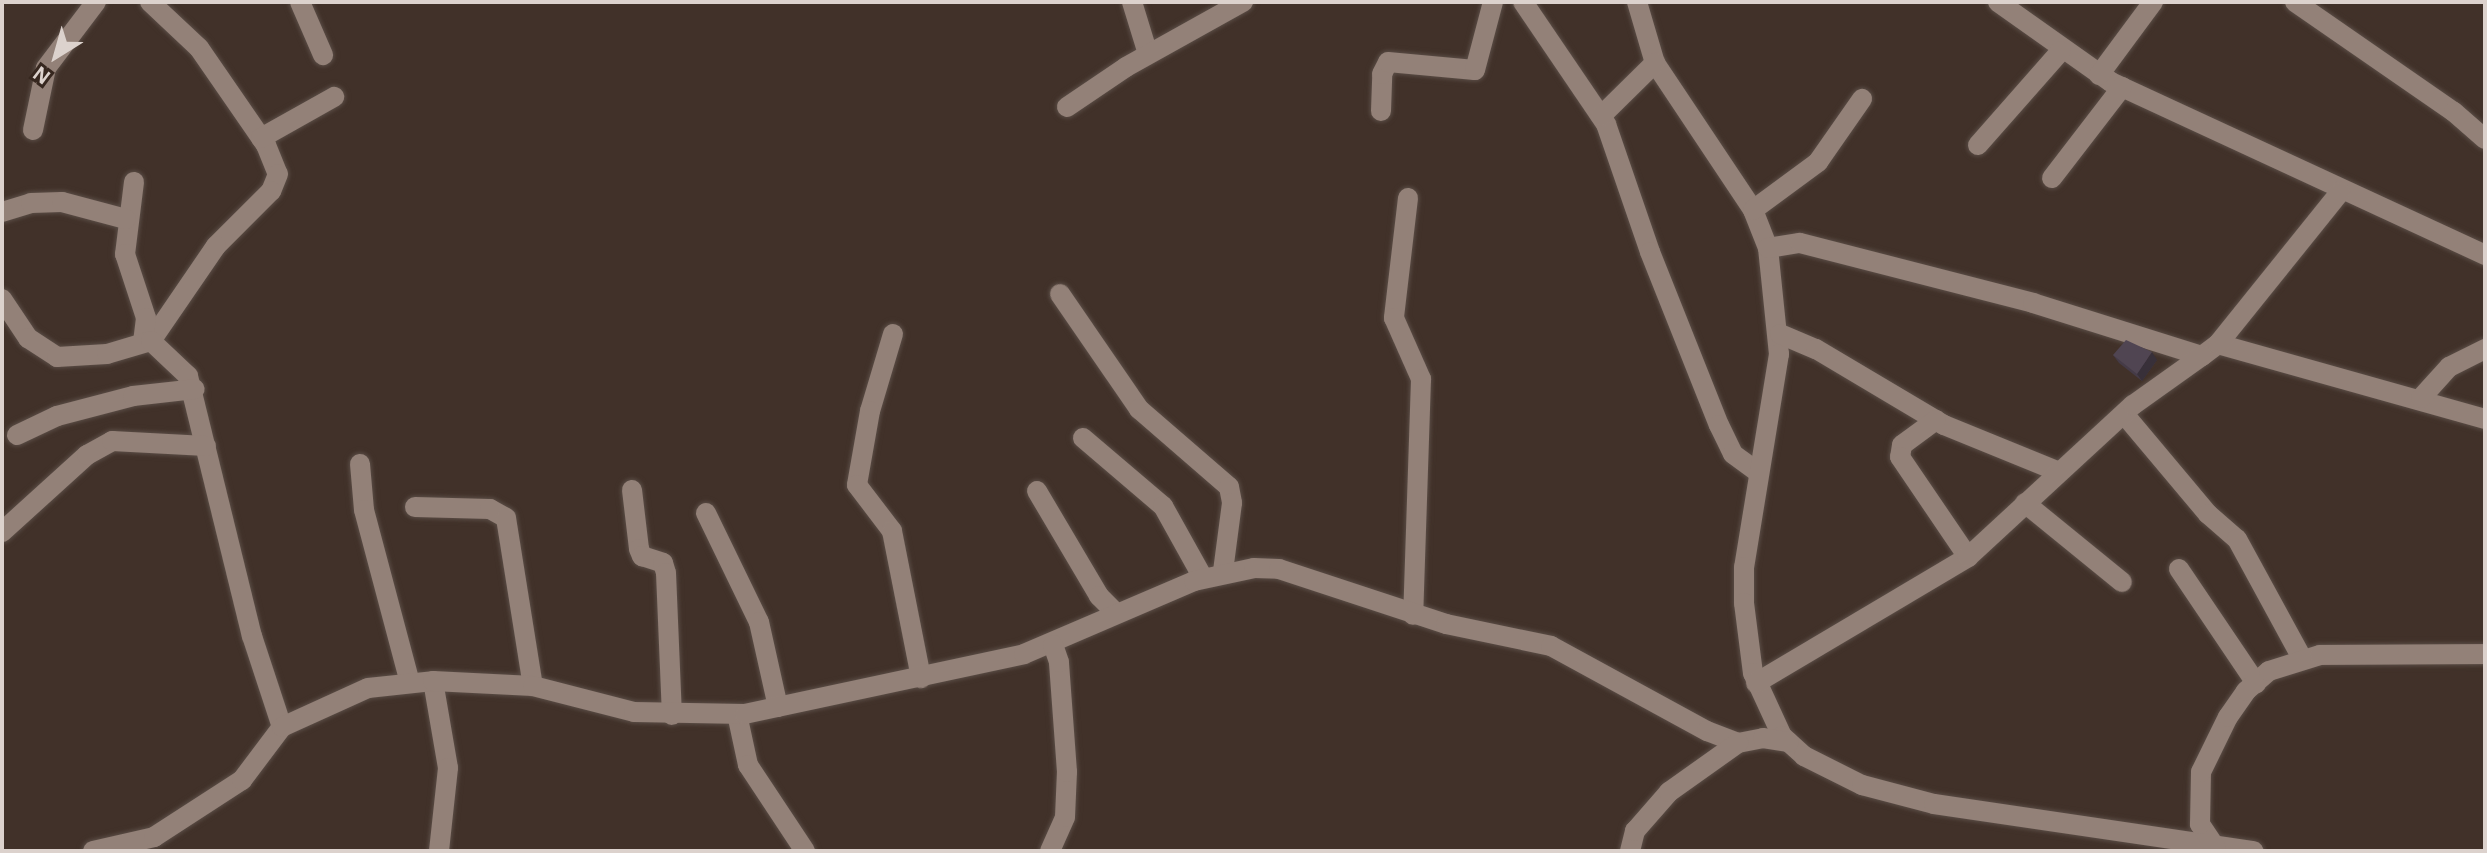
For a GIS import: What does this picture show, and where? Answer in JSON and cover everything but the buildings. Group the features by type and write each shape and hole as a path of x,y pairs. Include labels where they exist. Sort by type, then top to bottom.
{"street":[{"path":"33,130 46,68 96,2"},
{"path":"2,299 28,338 57,357 107,354 147,341 231,226 276,184 276,165 261,138 199,48 150,2"},
{"path":"300,2 323,55"},
{"path":"1132,2 1148,54"},
{"path":"1067,107 1214,9 1243,2"},
{"path":"1381,111 1382,74 1388,62 1475,70 1493,2"},
{"path":"1523,2 1601,116 1719,425 1733,454 1759,473"},
{"path":"1637,2 1655,63 1753,210 1768,248 1780,334 1744,567 1756,683 1789,742 1830,771 1876,789 1934,804 2138,842 2254,851"},
{"path":"1998,2 2061,51 2122,87 2340,192 2485,255"},
{"path":"2099,75 2153,2"},
{"path":"2295,2 2454,112 2485,139"},
{"path":"1978,145 2061,51"},
{"path":"1601,116 1655,63"},
{"path":"2052,178 2122,87"},
{"path":"261,138 334,97"},
{"path":"1753,210 1818,162 1862,99"},
{"path":"134,182 126,219 127,265 146,318 147,341"},
{"path":"1756,683 1968,557 2124,414 2210,350 2340,192"},
{"path":"1408,198 1394,318 1421,379 1413,615"},
{"path":"2,212 31,203 62,202 126,219"},
{"path":"1768,248 1800,243 2210,350 2421,398 2485,419"},
{"path":"1060,294 1139,409 1229,487 1232,503 1223,571"},
{"path":"893,334 870,411 857,485 883,515 895,540 921,678"},
{"path":"1780,334 1816,349 1936,420 2059,472"},
{"path":"147,341 181,365 195,389 252,636 282,727"},
{"path":"2421,398 2449,367 2485,349"},
{"path":"17,435 57,416 133,396 195,389"},
{"path":"2124,414 2208,514 2237,539 2302,658"},
{"path":"1936,420 1908,438 1899,451 1968,557"},
{"path":"1083,438 1163,506 1203,578"},
{"path":"2,532 87,455 112,441 206,446"},
{"path":"360,464 370,537 410,683"},
{"path":"632,490 639,549 642,556 657,559 666,573 672,715"},
{"path":"1037,491 1099,596 1116,613"},
{"path":"2025,503 2122,582"},
{"path":"415,507 490,509 506,518 533,686"},
{"path":"706,513 759,622 778,707"},
{"path":"93,851 154,837 228,792 282,727 368,688 433,681 533,686 634,712 737,714 921,678 1053,645 1116,613 1223,571 1279,569 1413,615 1551,646 1707,731 1738,743"},
{"path":"2179,569 2256,683"},
{"path":"1050,851 1065,817 1067,772 1059,662 1053,645"},
{"path":"2216,848 2200,824 2201,772 2228,717 2256,683 2302,658 2386,652 2485,654"},
{"path":"433,681 448,768 439,851"},
{"path":"737,714 748,765 805,851"},
{"path":"1630,851 1635,831 1669,792 1738,743 1763,738 1789,742"}]}
